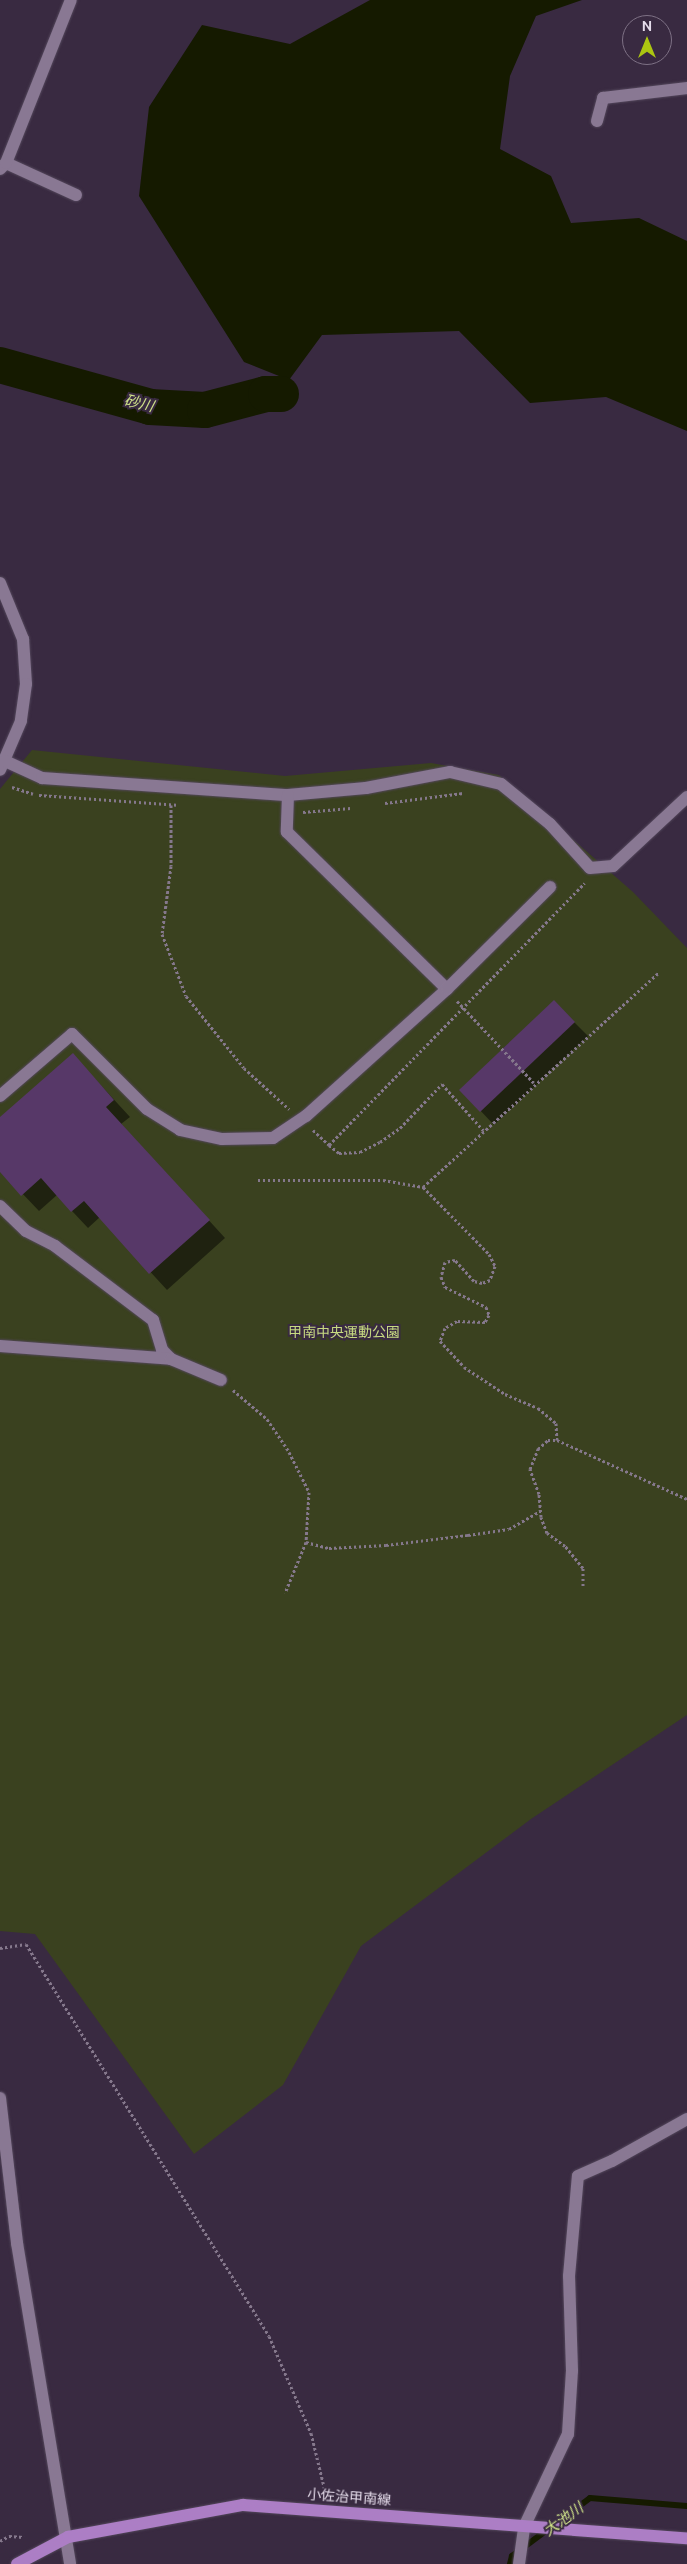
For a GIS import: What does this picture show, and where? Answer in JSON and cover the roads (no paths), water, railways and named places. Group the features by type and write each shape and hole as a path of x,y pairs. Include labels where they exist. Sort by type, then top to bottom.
{"main road":[{"name":"小佐治甲南線","path":"17,2564 68,2537 243,2505 329,2509 524,2527 687,2538"}],"street":[{"path":"71,0 3,166 76,195"},
{"path":"597,121 603,98 687,88"},
{"path":"0,584 23,639 26,684 21,721 2,766 42,778 288,795 366,788 450,772 501,784 550,824 589,874 613,866 687,797"},
{"path":"288,795 287,832 447,989"},
{"path":"0,1096 72,1034 147,1109 180,1130 222,1139 273,1138 306,1116 447,989 550,887"},
{"path":"0,1206 26,1231 55,1246 153,1320 162,1350 171,1359"},
{"path":"0,1346 171,1359 221,1380"},
{"path":"0,2098 5,2188 68,2537 70,2564"},
{"path":"519,2564 524,2527 568,2434 572,2371 570,2276 578,2176 612,2161 687,2119"}],"waterway":[{"name":"砂川","path":"0,365 150,407 205,410 266,394 281,394"},
{"name":"大池川","path":"510,2564 512,2556 590,2498 687,2506"}],"park label":[{"name":"甲南中央運動公園","path":"344,1332"}]}
